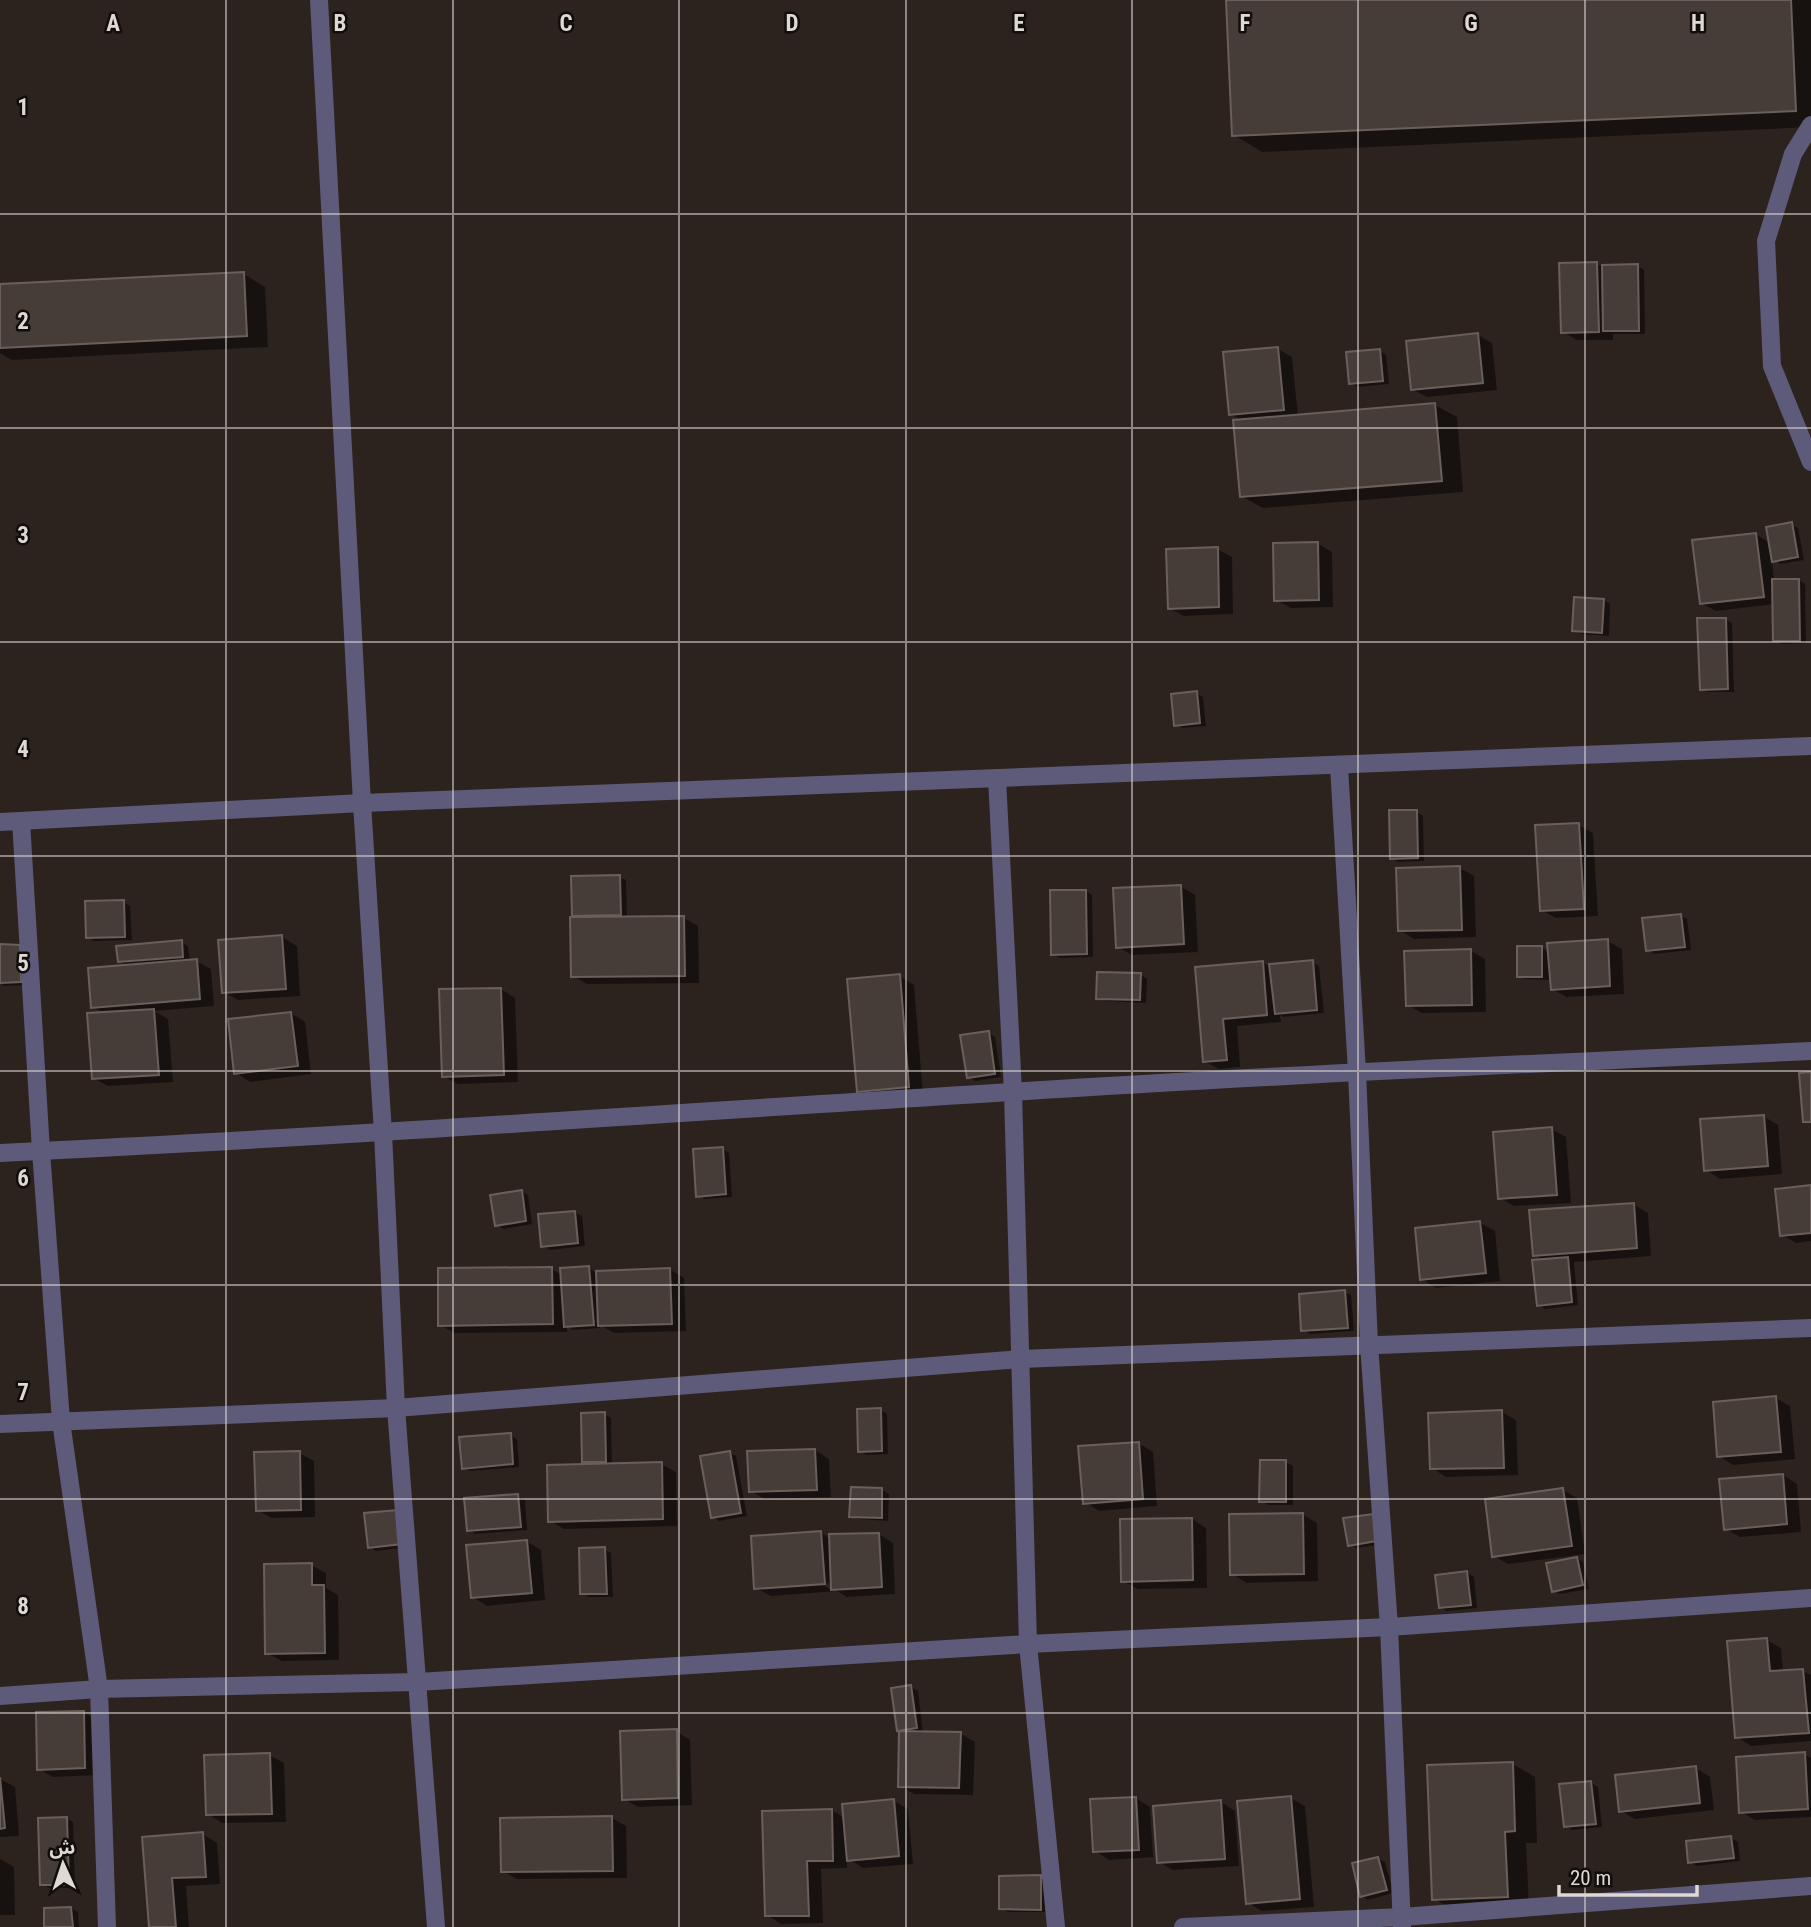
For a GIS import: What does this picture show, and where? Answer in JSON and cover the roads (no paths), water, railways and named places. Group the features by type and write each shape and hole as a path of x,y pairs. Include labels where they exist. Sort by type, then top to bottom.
{"street":[{"path":"320,0 396,1408 436,1927"},
{"path":"1811,125 1793,154 1766,241 1772,366 1811,462"},
{"path":"0,822 362,803 1811,746"},
{"path":"1339,766 1357,1072 1369,1344 1389,1627 1402,1922"},
{"path":"997,778 1013,1092 1028,1644 1056,1927"},
{"path":"21,821 61,1421 99,1689 107,1927"},
{"path":"0,1153 383,1133 1357,1072 1811,1051"},
{"path":"0,1424 396,1408 1021,1359 1811,1328"},
{"path":"0,1696 99,1689 418,1682 1028,1644 1389,1627 1811,1598"},
{"path":"1183,1927 1402,1922 1811,1885"}]}
